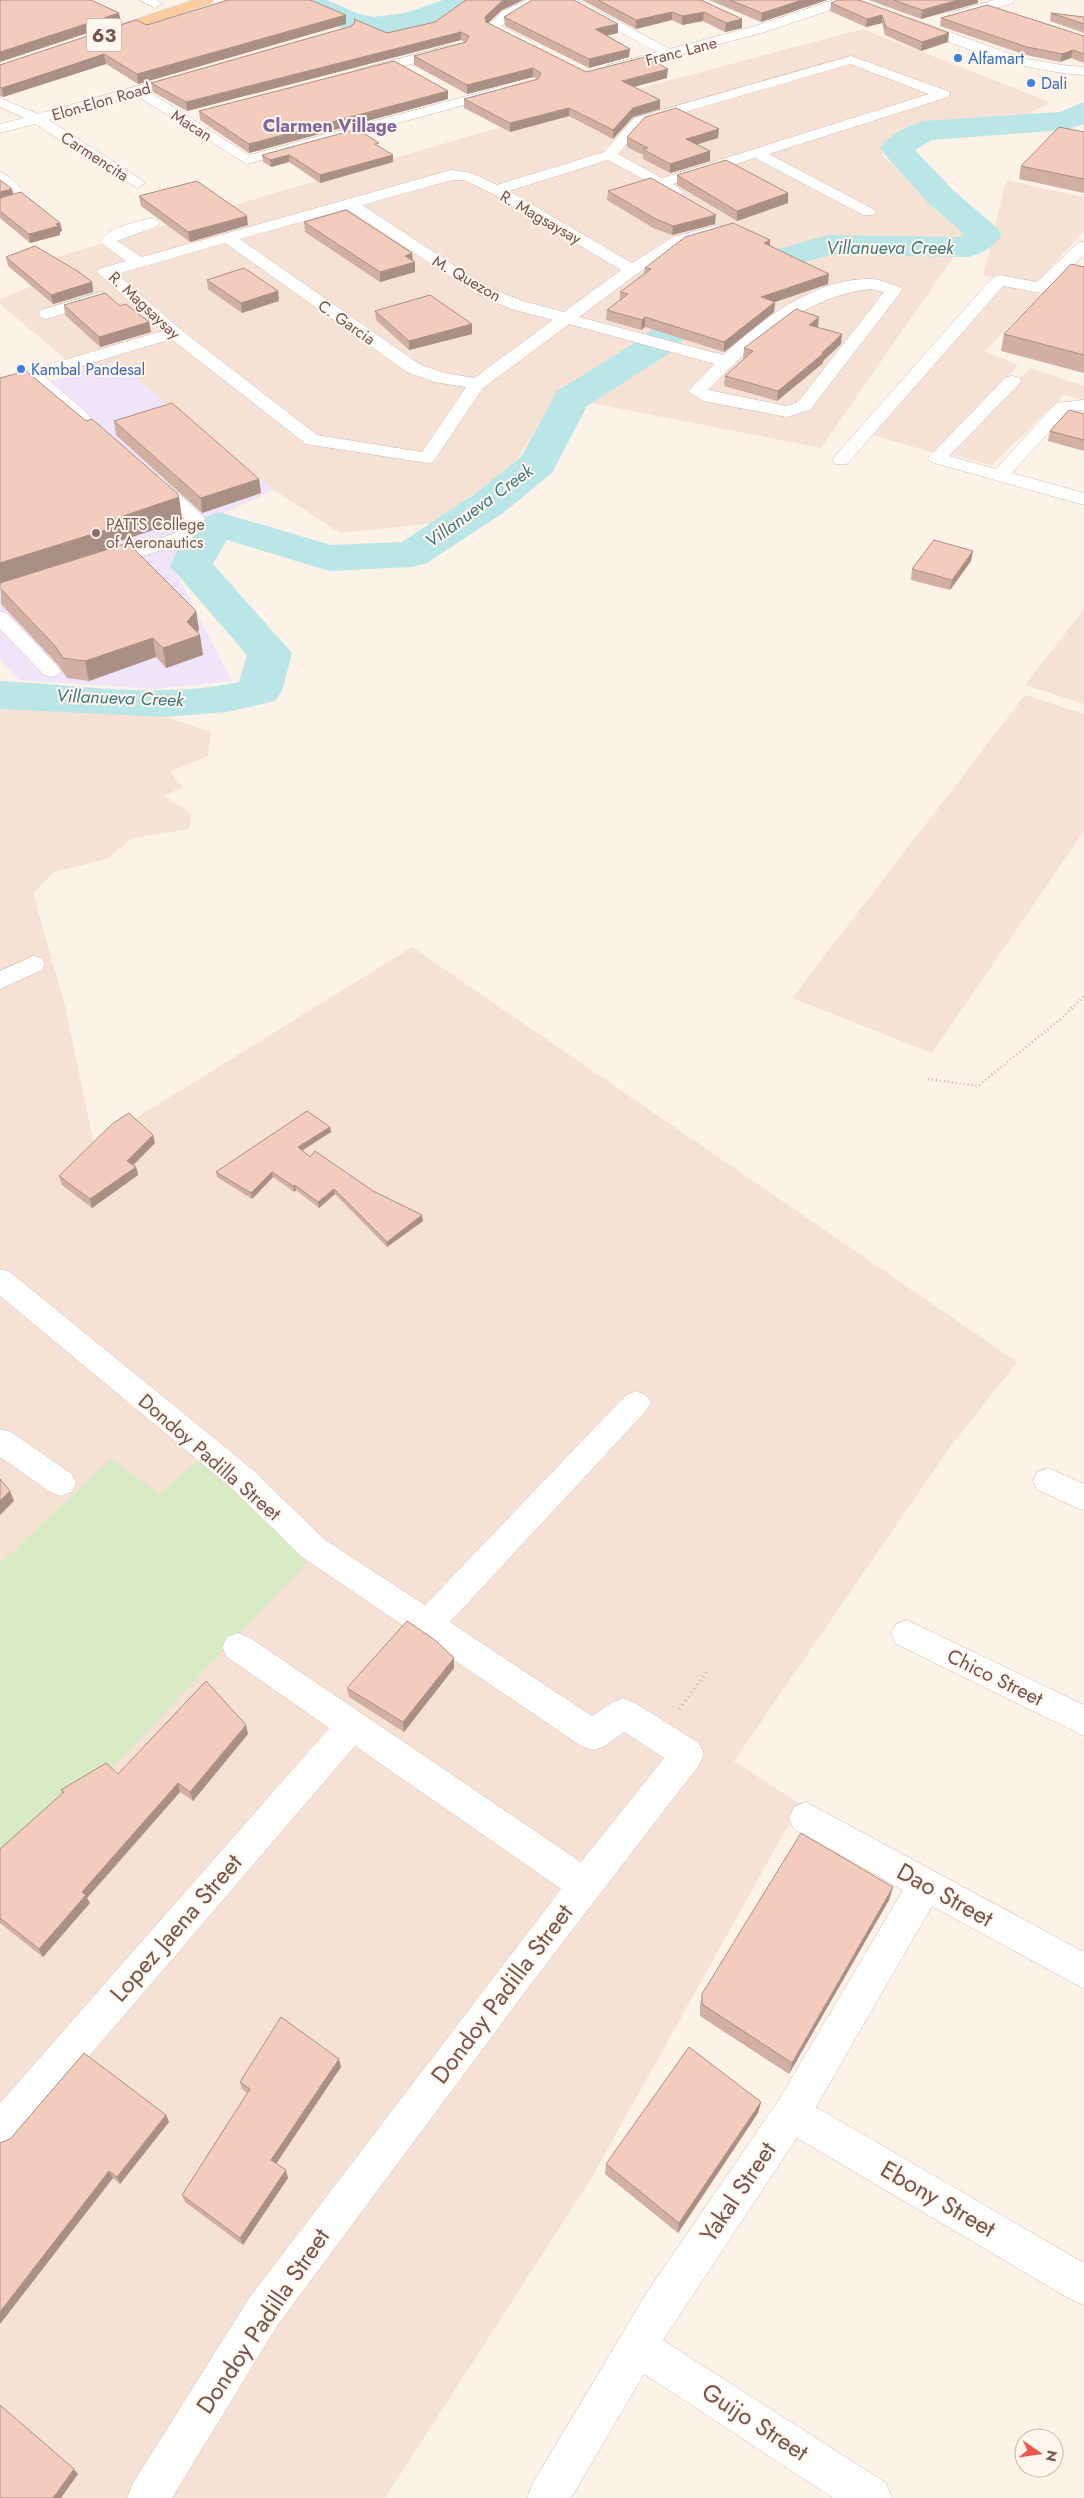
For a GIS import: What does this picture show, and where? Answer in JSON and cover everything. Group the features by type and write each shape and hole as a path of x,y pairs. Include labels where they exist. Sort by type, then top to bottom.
{"main road":[{"name":"63","path":"101,22 150,2 169,0"},
{"name":"63","path":"90,40 208,0"}],"street":[{"path":"535,49 493,27 499,19 510,12 538,0"},
{"path":"568,0 670,54"},
{"path":"815,0 828,6"},
{"name":"Franc Lane","path":"596,72 760,29 846,0"},
{"path":"919,26 988,7 1007,6"},
{"path":"902,19 1013,59 1050,68 1084,71"},
{"path":"743,22 760,29"},
{"path":"352,75 461,46"},
{"path":"496,190 609,155 639,121 851,60 942,94 661,183"},
{"path":"398,64 415,73"},
{"name":"Elon-Elon Road","path":"0,129 165,82"},
{"path":"448,91 464,100 516,87"},
{"name":"Macan","path":"136,90 184,118 247,160 464,100"},
{"name":"Carmencita","path":"0,102 38,119 137,183"},
{"path":"184,118 203,114"},
{"path":"756,154 868,212"},
{"path":"609,155 685,197"},
{"name":"R. Magsaysay","path":"632,270 496,190 467,176 451,175 105,272 174,333 312,440 427,458 477,384 632,270 679,240 734,226 717,216"},
{"path":"0,176 15,191"},
{"name":"M. Quezon","path":"349,203 481,290 517,305 564,320 725,361"},
{"path":"139,262 108,242 109,239 120,233 152,223"},
{"name":"C. Garcia","path":"227,237 413,368 440,378 477,384"},
{"path":"841,460 1000,280 1042,288 1084,246"},
{"path":"871,284 894,290 804,406 797,410 787,412 709,397 697,390 725,361 801,303 852,285 871,284"},
{"path":"47,314 126,289"},
{"path":"0,386 174,333"},
{"path":"34,375 93,428"},
{"path":"1012,381 937,458 1084,499"},
{"path":"1000,476 1062,407 1084,405"},
{"path":"85,568 180,538 190,531 194,525 195,519 189,511 137,466"},
{"path":"0,617 51,670"},
{"path":"0,981 33,964"},
{"path":"0,1262 81,1330 241,1478"},
{"name":"Dondoy Padilla Street","path":"0,1280 241,1478 313,1548 593,1735 623,1713 687,1754 263,2312 148,2498"},
{"path":"428,1624 636,1403"},
{"path":"0,1441 61,1483"},
{"path":"1048,1481 1084,1498"},
{"name":"Chico Street","path":"907,1634 1084,1721"},
{"path":"238,1647 586,1885"},
{"name":"Lopez Jaena Street","path":"0,2132 352,1725"},
{"name":"Dao Street","path":"806,1818 1084,1971"},
{"name":"Yakal Street","path":"548,2498 662,2306 792,2114 925,1885"},
{"name":"Ebony Street","path":"792,2114 1084,2285"},
{"name":"Guijo Street","path":"638,2347 871,2498"}],"path":[{"path":"928,1078 978,1086 1063,1017 1084,996"},
{"path":"659,1736 708,1670"}],"shaded area":[{"path":"863,29 1050,102 1019,119 960,122 908,129 881,154 968,236 821,448 556,396 514,464 434,523 340,533 274,490 116,363 82,373 0,304 0,299 63,274 50,259 566,108"},
{"path":"1006,180 1084,197 1084,231 1037,283 983,276"},
{"path":"1003,286 1041,294 985,351 1018,365 934,453 872,435"},
{"name":"PATTS College of Aeronautics","path":"116,362 274,490 197,526 186,540 174,569 232,681 156,689 19,680 0,660 0,396"},
{"path":"1030,368 1084,386 1084,401 1064,395 992,465 948,454"},
{"path":"1084,609 1084,704 1025,685"},
{"path":"1025,695 1084,714 1084,831 932,1053 792,998"},
{"path":"0,703 161,715 211,732 208,756 170,772 183,787 164,796 191,814 189,829 133,838 106,859 54,872 33,893 65,1006 94,1144 412,947 1017,1362 948,1450 734,1761 800,1804 591,2179 385,2498 0,2498"}],"green space":[{"path":"201,1458 311,1558 0,1887 0,1563 111,1459 159,1494"}],"building":[{"path":"0,0 91,0 119,13 0,52"},
{"path":"228,0 310,0 346,15 137,74 104,54 2,88 0,87 0,65 136,20 147,25"},
{"path":"466,0 504,0 485,17 486,22 586,72 645,57 668,69 622,81 660,100 633,108 613,130 569,108 510,123 464,99 538,79 541,73 533,68 467,85 414,56 466,42 469,36 461,32 186,102 151,83 352,26 355,22 354,19 387,33 435,22"},
{"path":"532,0 574,0 618,24 595,29 630,49 589,59 504,17"},
{"path":"598,0 701,0 742,19 726,23 704,12 682,16 672,12 636,20"},
{"path":"730,0 802,0 762,13"},
{"path":"838,0 859,0 949,33 922,42 886,27 882,15 867,19 831,3"},
{"path":"893,0 958,0 922,10"},
{"path":"987,5 1084,36 1084,54 1073,50 1062,54 1027,47 941,18"},
{"path":"1051,13 1084,17 1084,24"},
{"path":"394,61 448,91 249,144 199,111"},
{"path":"676,108 719,129 686,139 710,151 670,164 643,149 648,148 627,137 645,117"},
{"path":"1059,127 1084,132 1084,179 1021,166"},
{"path":"357,129 379,143 375,144 393,155 320,175 289,155 270,160 262,155"},
{"path":"726,160 788,193 737,211 677,175"},
{"path":"651,178 716,215 673,226 654,218 608,191"},
{"path":"0,180 12,189 0,192"},
{"path":"197,181 247,216 188,232 139,196"},
{"path":"21,192 60,223 56,224 59,226 29,234 0,211 0,198"},
{"path":"346,210 412,253 405,256 415,262 380,272 304,222"},
{"path":"733,223 770,240 764,243 829,274 761,297 775,302 724,342 645,317 642,320 607,310 628,294 620,292 651,269 645,268 685,237"},
{"path":"35,246 79,272 92,282 51,295 6,257"},
{"path":"1071,264 1084,267 1084,355 1004,334"},
{"path":"244,268 278,291 241,303 207,280"},
{"path":"105,293 120,306 126,304 149,322 99,337 64,305"},
{"path":"430,295 472,324 409,341 375,311"},
{"path":"796,309 819,317 809,325 842,334 822,353 824,353 778,391 725,376 753,351 744,348"},
{"path":"26,371 86,421 92,419 177,493 179,497 109,521 115,527 0,563 0,378"},
{"path":"172,403 259,479 201,498 114,421"},
{"path":"1069,410 1084,414 1084,440 1050,431"},
{"path":"934,540 973,551 952,580 912,569"},
{"path":"128,543 196,611 187,622 200,635 163,648 153,638 85,661 63,658 55,646 0,588 0,583"},
{"path":"307,1111 330,1127 298,1147 310,1157 315,1151 373,1191 422,1215 387,1242 334,1189 318,1202 295,1185 293,1186 272,1172 251,1193 216,1172"},
{"path":"129,1113 153,1135 127,1161 136,1167 90,1199 59,1176 112,1124"},
{"path":"0,1479 10,1491 0,1501"},
{"path":"407,1621 435,1640 454,1658 403,1722 347,1688"},
{"path":"206,1681 246,1725 190,1792 178,1783 82,1892 86,1895 39,1949 0,1918 0,1849 64,1792 61,1790 106,1763 118,1774"},
{"path":"801,1833 893,1887 792,2063 702,2004 702,1994"},
{"path":"281,2017 339,2059 271,2160 286,2170 240,2238 182,2195 250,2089 240,2082"},
{"path":"689,2047 761,2102 679,2223 606,2164"},
{"path":"84,2053 166,2115 117,2177 109,2171 0,2312 0,2143 10,2139"},
{"path":"0,2405 74,2469 53,2498 0,2498"}],"waterway":[{"path":"303,0 350,21 373,26 409,21 444,10 466,0"},
{"name":"Villanueva Creek","path":"0,695 164,703 228,698 259,691 270,653 191,566 204,539 219,524 329,558 412,554 488,504 538,464 571,399 657,345 680,322 786,257 828,245 968,247 985,235 940,196 896,148 924,131 1066,121 1084,111"}],"place":[{"name":"Alfamart","path":"958,58"},
{"name":"Dali","path":"1031,83"},
{"name":"Kambal Pandesal","path":"21,369"},
{"name":"PATTS College of Aeronautics","path":"96,533"}],"district":[{"name":"Clarmen Village","path":"330,126"}]}
